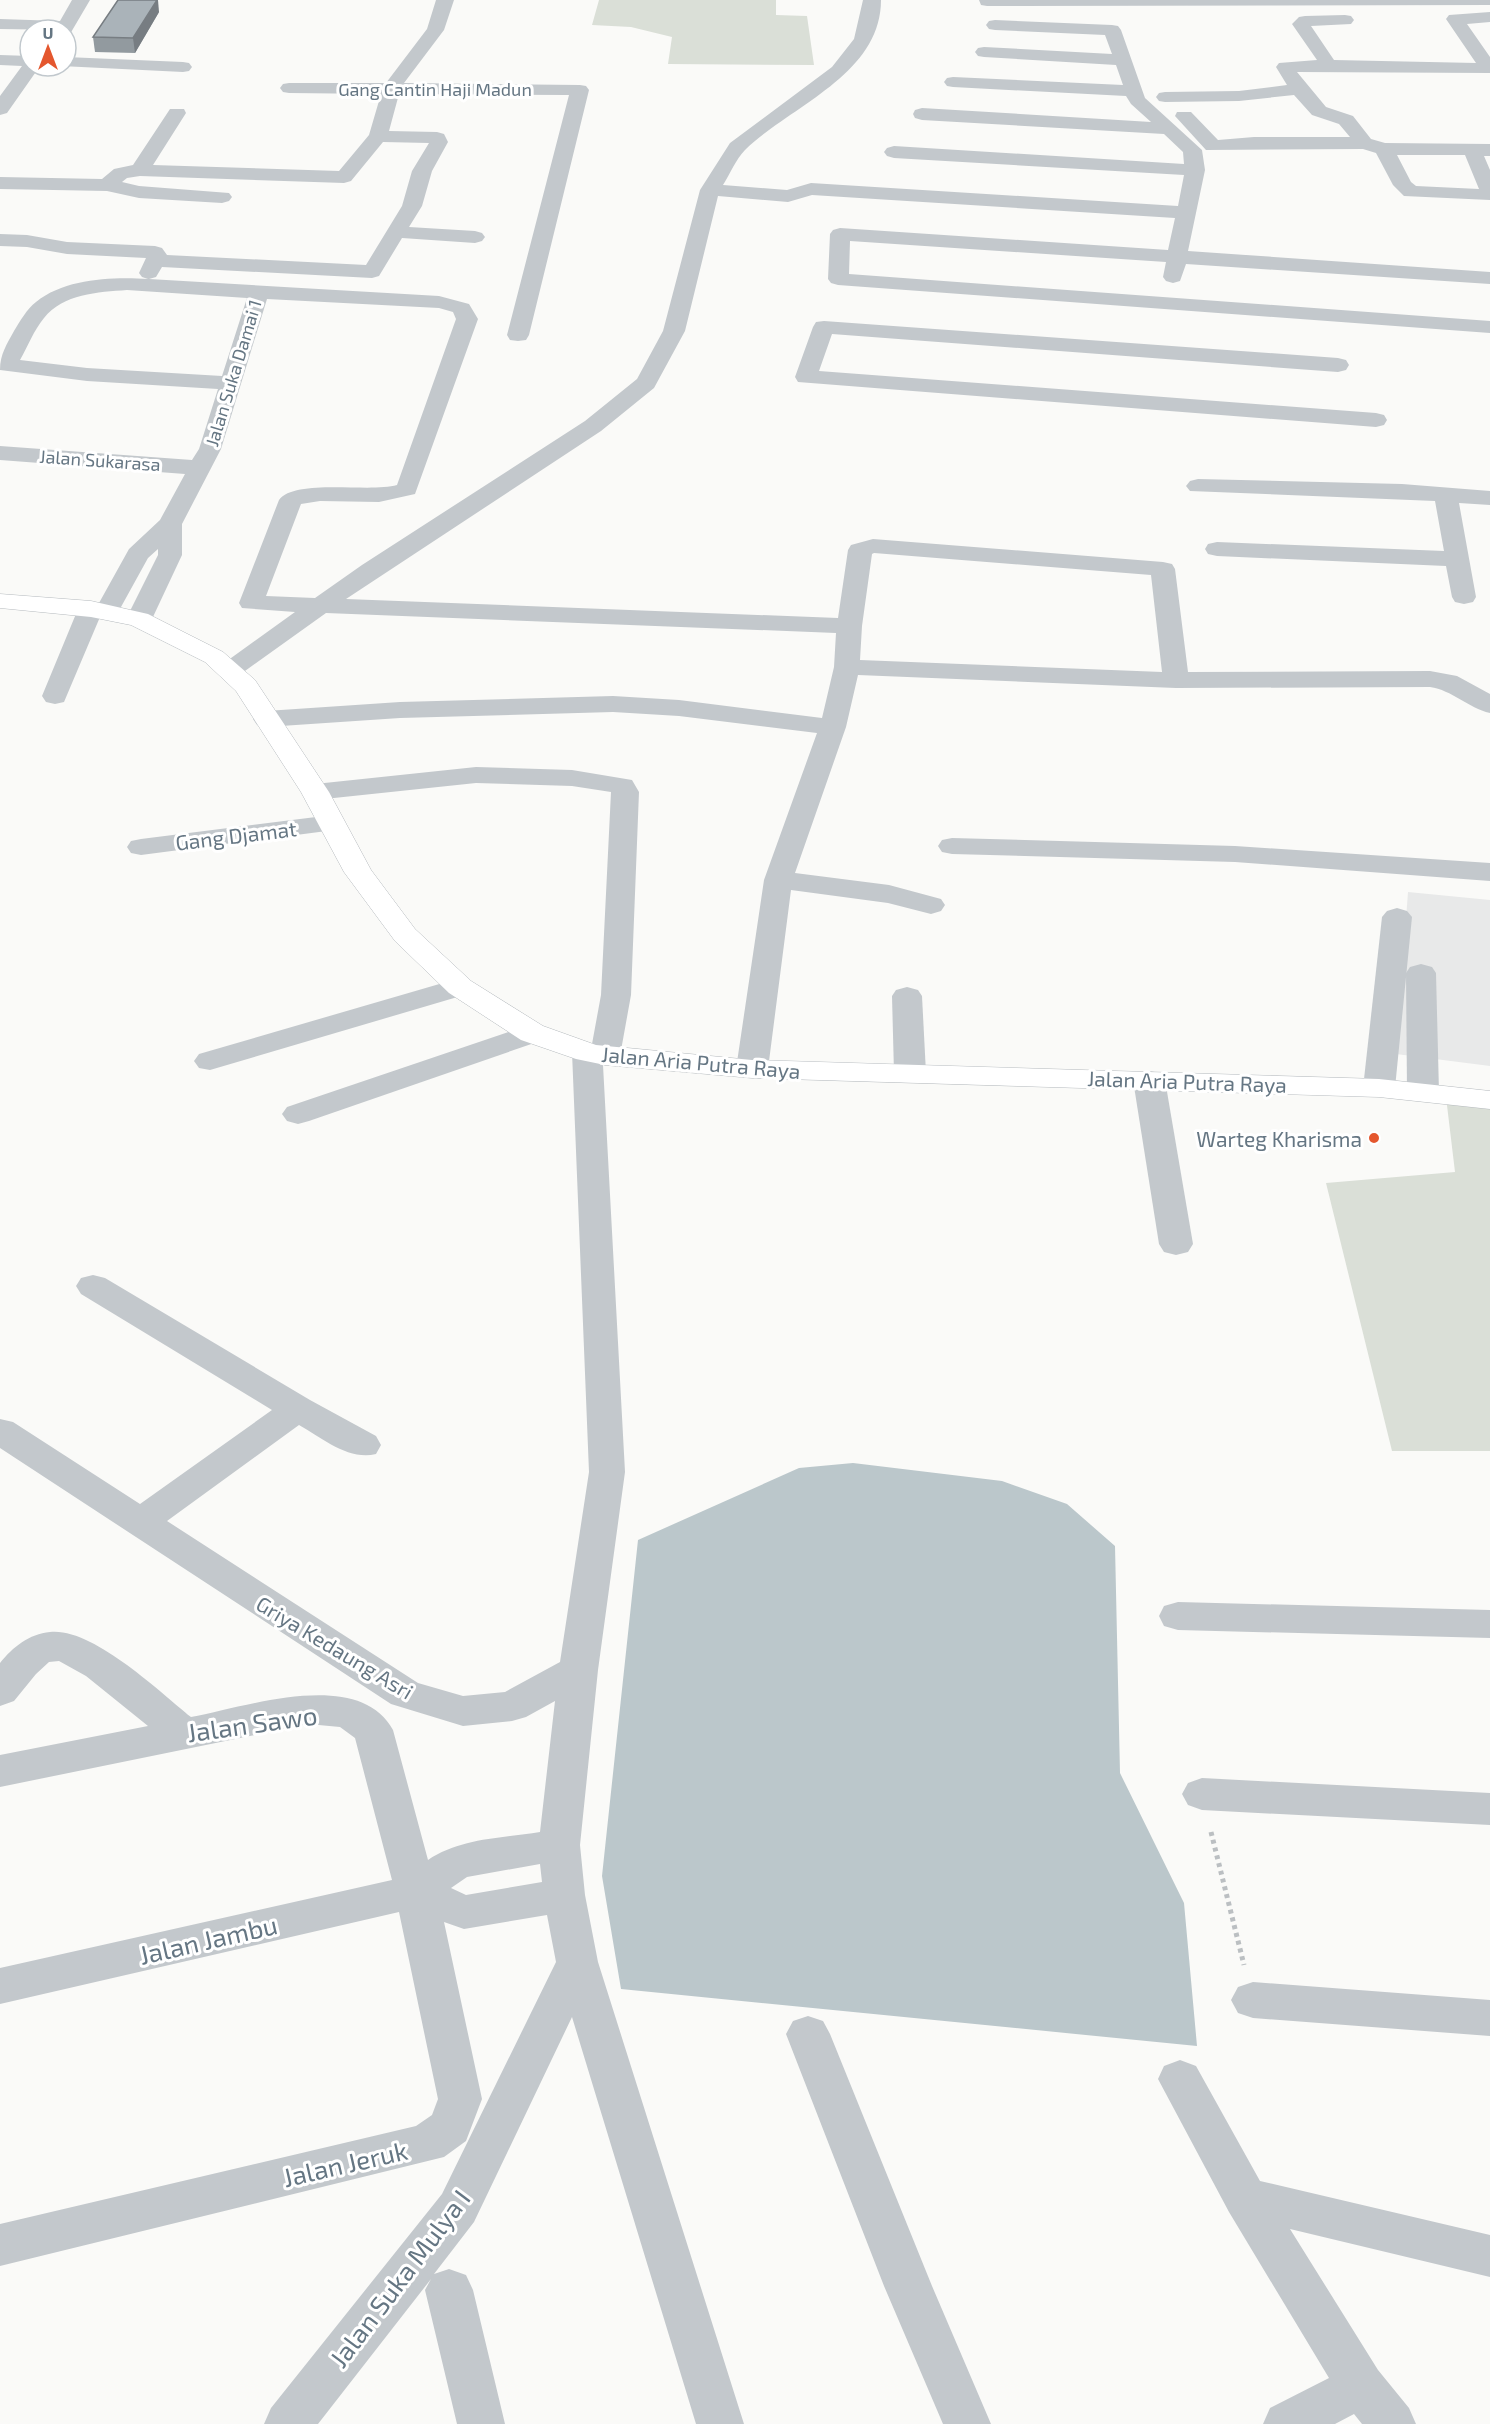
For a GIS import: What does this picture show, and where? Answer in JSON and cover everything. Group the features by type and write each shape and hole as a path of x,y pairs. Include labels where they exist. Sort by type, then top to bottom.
{"main road":[{"name":"Jalan Aria Putra Raya","path":"0,601 99,610 139,619 214,657 246,686 315,792 358,872 405,935 460,987 532,1033 596,1054 752,1069 1379,1088 1490,1100"}],"street":[{"path":"71,18 81,0"},
{"path":"107,185 121,173 140,170 344,177 378,136 391,90 407,64 435,30 445,0"},
{"path":"229,671 371,570 593,426 646,383 674,331 715,182 737,147 838,72 863,40 872,0"},
{"path":"987,1 1490,0"},
{"path":"1364,143 1346,120 1319,111 1299,89 1285,67 1329,65 1486,69 1487,66 1449,19 1490,17"},
{"path":"1329,65 1301,24 1305,21 1363,20"},
{"path":"0,24 18,25"},
{"path":"995,25 1112,30 1137,100 1192,150 1195,170 1157,352"},
{"path":"984,52 1123,60"},
{"path":"0,60 18,61"},
{"path":"78,63 183,67"},
{"path":"0,109 22,78"},
{"path":"953,82 1134,91"},
{"name":"Gang Cantin Haji Madun","path":"289,88 580,90 518,335"},
{"path":"1299,89 1239,96 1165,97 1213,146 1254,143 1364,143 1384,149 1481,150 1489,190 1485,195 1411,192 1403,185 1384,149"},
{"path":"140,170 177,113"},
{"path":"922,114 1169,129"},
{"path":"155,260 371,273 412,206 422,171 439,142 437,138 378,136"},
{"path":"894,152 1195,170"},
{"path":"715,182 788,196 811,189 1187,213"},
{"path":"0,183 107,185 139,192 222,197"},
{"path":"396,232 476,237"},
{"path":"1376,420 1157,352 837,279 840,234 1490,278"},
{"path":"0,240 27,241 67,248 157,253 141,285"},
{"name":"Jalan Suka Damai 1","path":"3,363 36,314 47,303 75,292 98,287 141,285 259,292 210,450 201,468 170,524 138,554 99,610 55,696"},
{"path":"259,292 439,302 462,308 466,320 408,489 393,495 305,495 291,500 251,603 849,626"},
{"path":"1338,365 1157,352 824,327 806,377 1157,352 1490,327"},
{"path":"3,363 23,368 77,373 232,382"},
{"name":"Jalan Sukarasa","path":"0,453 201,468"},
{"path":"1198,486 1402,491 1490,498"},
{"path":"1446,495 1464,597"},
{"name":"Jalan Suka Damai 1","path":"139,619 170,555 170,524"},
{"path":"752,1069 778,880 833,727 847,667 849,626 860,550 865,547 1155,567 1165,571 1176,680"},
{"path":"1217,549 1457,559"},
{"path":"847,667 1176,680 1430,679 1449,682 1490,705"},
{"path":"266,719 400,710 613,704 680,708 833,727"},
{"path":"315,792 476,775 572,778 622,786 625,792 616,994 596,1054 608,1472 578,1670 559,1845 564,1895 577,1962 720,2424"},
{"name":"Gang Djamat","path":"141,846 332,823"},
{"path":"952,846 1235,854 1490,872"},
{"path":"778,880 889,894 931,904"},
{"path":"1379,1088 1397,917"},
{"path":"1421,974 1422,1092"},
{"path":"210,1061 460,987"},
{"path":"908,996 910,1073"},
{"path":"298,1114 532,1033"},
{"path":"1149,1080 1176,1244"},
{"path":"93,1286 297,1409 363,1445"},
{"path":"139,1523 297,1409"},
{"name":"Griya Kedaung Asri","path":"4,1439 405,1694 463,1711 512,1706 578,1670"},
{"path":"1178,1616 1490,1624"},
{"path":"0,1691 32,1655 50,1646 66,1647 88,1656 183,1733"},
{"name":"Jalan Sawo","path":"0,1771 308,1709 349,1713 373,1730 416,1891"},
{"path":"1202,1794 1490,1809"},
{"name":"Jalan Jambu","path":"0,1986 416,1891 457,1862 559,1845"},
{"path":"416,1891 464,1912 564,1895"},
{"name":"Jalan Jeruk","path":"0,2245 428,2143 450,2127 460,2099 416,1891"},
{"name":"Jalan Suka Mulya I","path":"288,2424 458,2208 577,1962"},
{"path":"1252,2000 1490,2018"},
{"path":"808,2034 908,2286 967,2424"},
{"path":"1180,2079 1245,2198 1361,2386 1392,2424"},
{"path":"1245,2198 1490,2256"},
{"path":"449,2290 481,2424"},
{"path":"1287,2424 1361,2386"}],"path":[{"path":"1202,1794 1252,2000"}],"shaded area":[{"path":"599,0 776,0 776,15 807,16 814,65 668,64 672,37 631,27 592,25"},
{"path":"1408,892 1490,900 1490,1066 1396,1054"},
{"path":"1446,1097 1490,1102 1490,1451 1392,1451 1326,1183 1455,1172"},
{"path":"853,1463 1002,1481 1067,1504 1115,1546 1120,1773 1184,1903 1197,2046 621,1989 602,1876 638,1540 799,1468"}],"building":[{"path":"118,0 157,0 133,38 93,37"}],"place":[{"name":"Warteg Kharisma","path":"1374,1138"}]}
